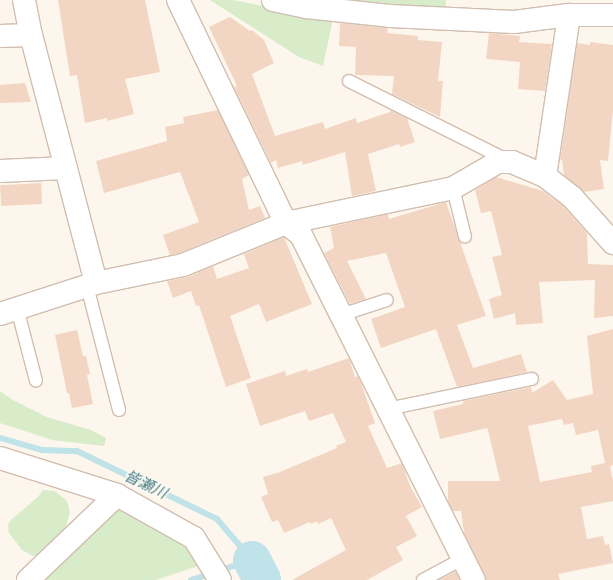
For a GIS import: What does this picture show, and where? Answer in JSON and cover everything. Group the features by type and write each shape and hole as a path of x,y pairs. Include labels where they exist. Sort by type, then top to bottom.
{"street":[{"path":"24,0 31,35 66,168 91,284"},
{"path":"178,0 286,223 301,235 474,580"},
{"path":"273,0 306,7 398,17 514,22 569,16 613,15"},
{"path":"545,176 569,16"},
{"path":"0,36 31,35"},
{"path":"9,311 91,284 183,265 286,223 454,188 498,162 512,162 545,176 572,197 613,243"},
{"path":"0,171 66,168"},
{"path":"0,458 117,495 194,538 215,571"},
{"path":"28,580 117,495"}],"lane":[{"path":"348,80 512,162"},
{"path":"454,188 464,237"},
{"path":"91,284 119,410"},
{"path":"341,315 387,300"},
{"path":"9,311 36,381"},
{"path":"388,408 532,379"},
{"path":"423,580 464,558"}],"green space":[{"path":"210,0 232,0 333,19 323,66 299,57"},
{"path":"316,0 446,0 445,11"},
{"path":"0,391 13,400 47,417 91,430 106,438 104,446 52,440 0,423"},
{"path":"43,490 55,491 67,501 70,512 66,526 44,554 33,556 22,550 9,533 8,525 11,520 38,497"},
{"path":"122,505 184,538 201,565 156,580 40,580"}],"building":[{"path":"58,0 145,0 160,72 125,79 134,114 107,121 107,118 85,123 77,75 70,76"},
{"path":"230,17 250,31 252,30 264,40 274,63 252,74 275,136 323,122 325,129 356,118 357,123 390,112 390,110 407,118 415,142 400,147 399,144 368,154 376,191 352,196 345,152 303,165 302,161 278,168 276,160 271,163 234,87 237,86 209,27"},
{"path":"340,23 388,28 387,33 418,36 418,40 442,42 438,81 443,81 440,117 392,94 394,76 355,75 356,47 339,46"},
{"path":"489,33 520,36 519,42 552,44 545,91 518,89 520,62 486,59"},
{"path":"590,42 613,45 613,110 608,161 600,160 604,189 584,192 564,175 562,160 560,160 577,43 590,45"},
{"path":"25,83 31,102 0,103 0,85"},
{"path":"218,110 249,175 242,179 249,210 260,206 265,218 179,253 170,255 163,235 199,222 180,172 104,193 96,161 167,141 165,127 184,123 183,117"},
{"path":"496,177 543,191 563,206 587,233 588,264 613,265 613,316 594,318 595,280 539,282 543,323 516,325 515,313 494,319 489,299 502,295 492,257 502,255 491,211 481,213 475,190"},
{"path":"41,183 42,204 1,206 0,185"},
{"path":"446,202 486,316 457,325 473,368 521,354 527,372 457,387 436,329 381,348 371,319 405,307 386,253 347,261 366,299 350,304 324,253 334,248 330,227 388,214 389,219"},
{"path":"284,237 312,304 266,322 259,304 230,316 251,378 226,387 199,305 196,306 191,291 173,298 167,281 188,277 213,266 217,279 249,268 244,254"},
{"path":"613,329 613,465 610,466 613,481 613,501 581,507 587,539 603,536 605,545 609,544 613,563 558,574 560,580 486,580 464,532 461,511 453,511 448,501 448,481 500,481 489,434 487,428 440,439 433,411 463,404 463,401 531,387 532,393 553,380 567,400 593,394 587,336","holes":["562,419 564,425 573,423 576,435 598,430 605,463 591,466 592,472 540,482 528,426"]},
{"path":"77,330 83,356 86,356 90,374 87,375 93,404 72,408 69,393 67,393 55,335"},
{"path":"349,358 355,377 358,376 361,383 375,423 368,426 387,468 402,463 410,486 422,507 406,516 417,536 396,547 403,560 367,580 292,580 346,550 331,518 318,524 317,521 311,524 310,522 284,533 278,520 272,522 261,497 268,494 263,477 280,472 337,448 336,446 346,442 333,413 309,421 305,411 260,426 246,384 285,371 286,376 307,369 308,372"},
{"path":"456,571 460,580 439,580"}],"waterway":[{"name":"皆瀬川","path":"0,438 42,450 77,451 217,519 252,560 219,571"},
{"name":"皆瀬川","path":"252,560 262,580"},
{"path":"191,580 211,574"}]}
